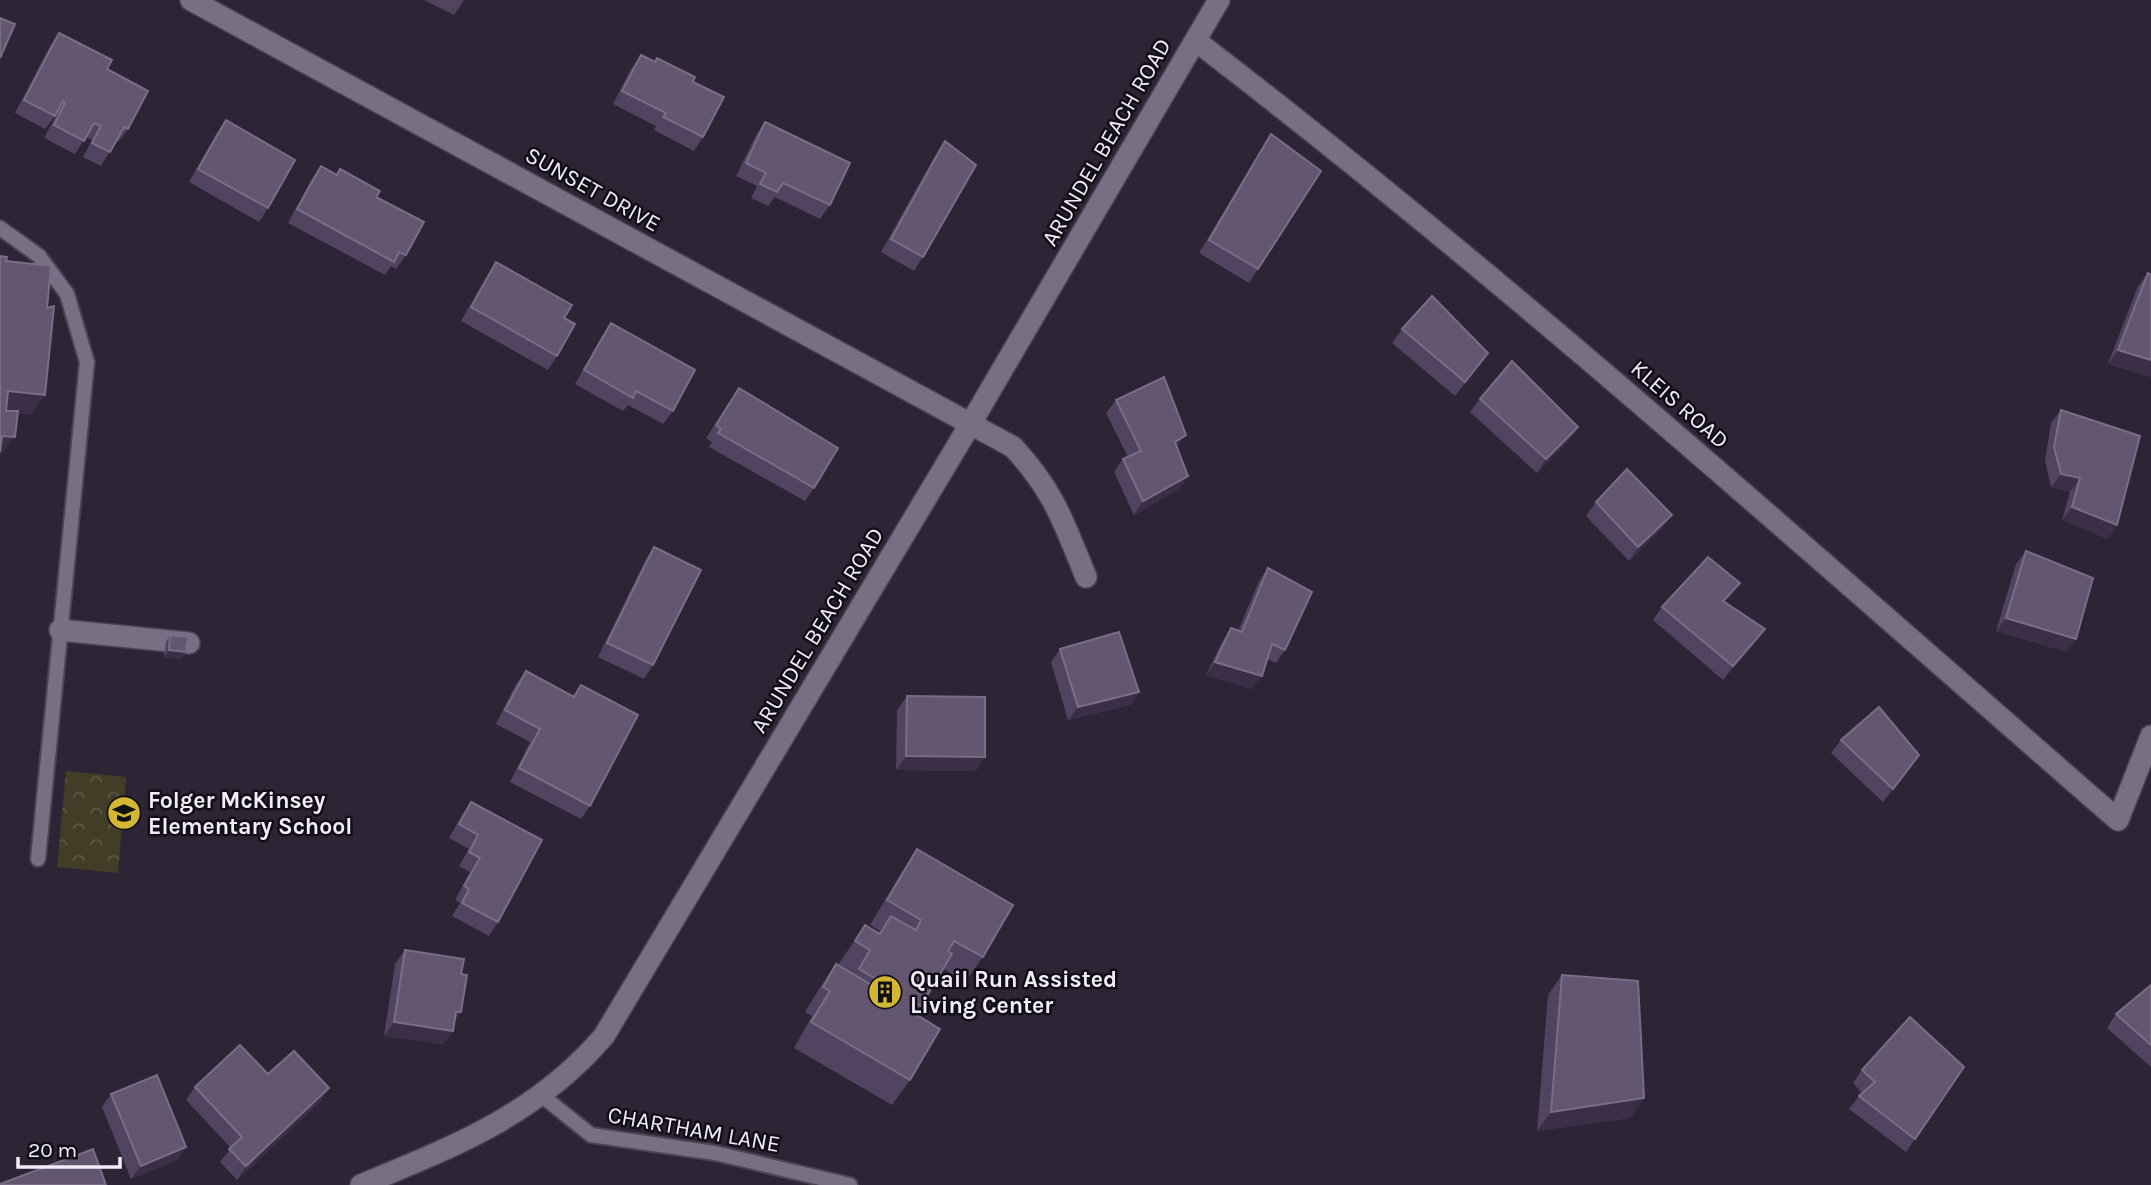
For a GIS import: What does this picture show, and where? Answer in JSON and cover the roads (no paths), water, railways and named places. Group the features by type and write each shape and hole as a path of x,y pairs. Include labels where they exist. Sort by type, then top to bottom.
{"street":[{"name":"SUNSET DRIVE","path":"191,0 1013,447 1039,475 1055,502 1086,577"},
{"name":"ARUNDEL BEACH ROAD","path":"361,1185 488,1129 576,1069 604,1036 971,424 1219,0"},
{"name":"KLEIS ROAD","path":"1196,41 1348,157 1513,294 2118,820 2151,736"},
{"path":"60,630 189,642"}],"lane":[{"path":"0,228 39,256 67,295 87,362 38,859"},
{"name":"CHARTHAM LANE","path":"541,1095 591,1135 715,1153 850,1185"}],"place":[{"name":"Folger McKinsey Elementary School","path":"124,813"},
{"name":"Quail Run Assisted Living Center","path":"885,992"}]}
